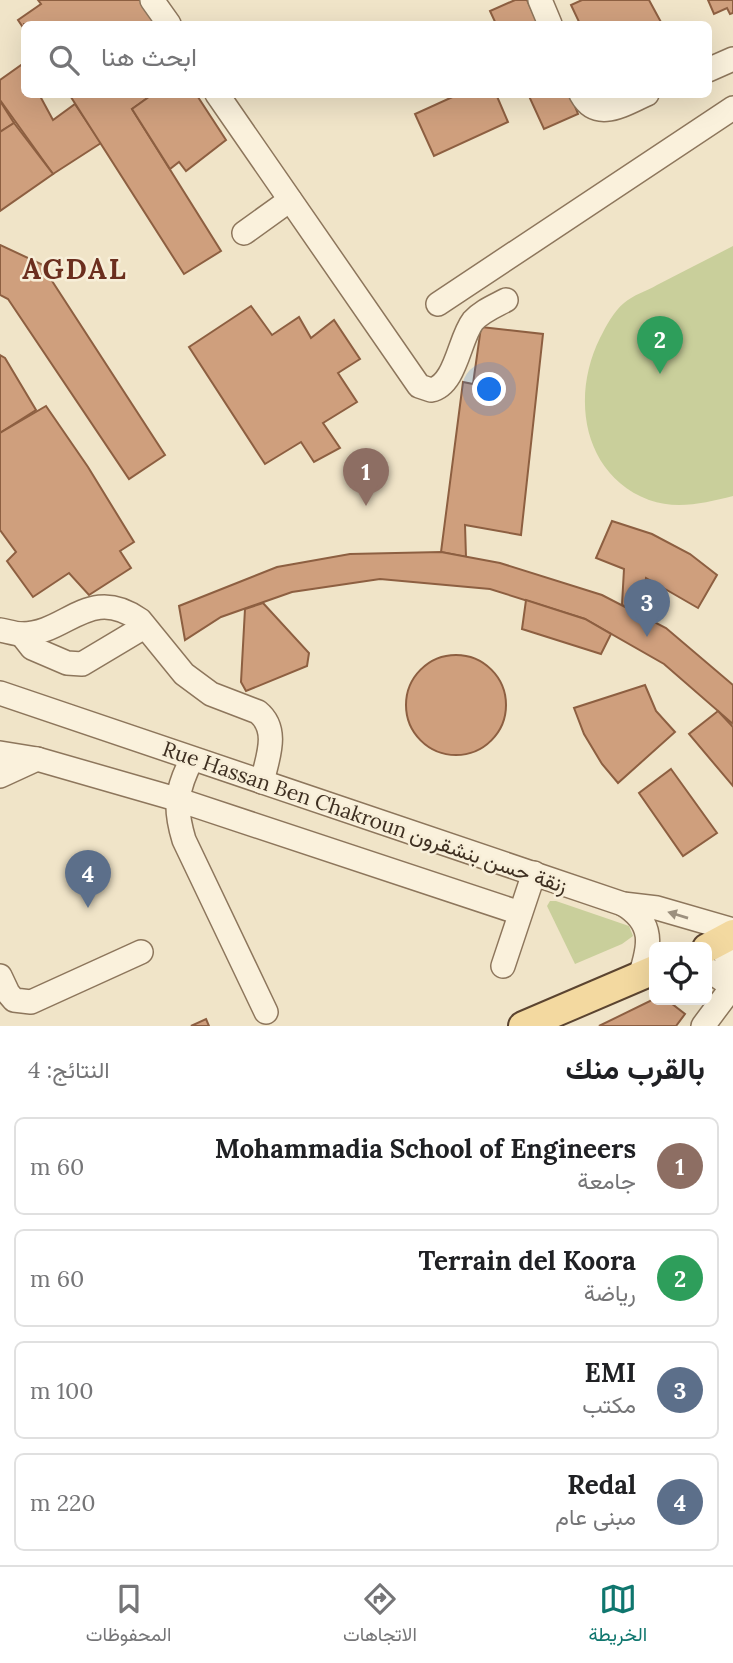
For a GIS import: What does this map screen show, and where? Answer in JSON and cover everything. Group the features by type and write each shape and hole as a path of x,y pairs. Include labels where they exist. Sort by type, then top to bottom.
{"main road":[{"path":"523,1026 647,973"}],"street":[{"path":"152,0 167,21"},
{"path":"540,0 549,21"},
{"path":"712,69 733,59"},
{"path":"220,98 415,382 425,389 436,389 445,383 474,320 506,300"},
{"path":"583,98 592,108 606,111 637,98"},
{"path":"438,304 733,107"},
{"path":"244,233 290,201"},
{"path":"11,632 44,630 95,607 111,607 133,615 184,674 211,694 258,712 264,717 271,730 271,738 262,782"},
{"path":"11,632 32,648 67,663 82,664 145,627"},
{"name":"Rue Hassan Ben Chakroun زنقة حسن بنشقرون","path":"7,699 623,904 657,908 724,938"},
{"path":"0,753 37,759 176,800 520,913"},
{"path":"0,776 37,759"},
{"path":"192,759 176,800 179,824 184,840 266,1012"},
{"path":"503,966 534,873"},
{"path":"623,904 638,915 647,932 647,973"},
{"path":"703,1026 733,987 724,938"},
{"path":"0,976 14,1000 31,1002 141,952"},
{"path":"712,972 733,987"}],"green space":[{"path":"733,246 733,496 680,505 649,500 626,488 609,472 596,453 588,431 585,408 591,361 600,338 624,303"},
{"path":"550,901 629,926 633,936 622,944 575,964 547,906"}],"building":[{"path":"38,0 144,0 158,21 21,21 21,24 18,20 41,4"},
{"path":"515,0 527,0 537,21 495,21 490,11"},
{"path":"582,0 649,0 660,21 579,21 571,5"},
{"path":"708,0 733,0 733,13 730,14 727,8 714,14"},
{"path":"21,65 21,98 41,98 53,120 75,104 101,143 53,174 0,100 0,80"},
{"path":"72,98 147,98 132,109 221,251 184,274"},
{"path":"147,98 199,98 226,140 186,171 179,162 170,169 132,109"},
{"path":"450,98 498,98 508,122 434,156 415,114"},
{"path":"530,98 572,98 578,114 544,129"},
{"path":"0,101 14,123 0,132"},
{"path":"14,123 53,174 0,211 0,132"},
{"path":"0,245 41,264 165,455 129,479 8,299 0,295"},
{"path":"251,306 272,335 299,317 311,338 334,320 360,359 338,373 357,402 323,423 340,448 314,462 301,442 265,464 189,347"},
{"path":"481,327 543,334 521,535 465,525 466,557 441,552 463,382 473,384"},
{"path":"0,355 5,358 36,410 0,433"},
{"path":"46,406 88,467 134,542 120,551 131,568 89,595 69,573 33,597 7,561 16,552 0,530 0,433"},
{"path":"612,521 652,534 690,554 717,575 698,608 646,578 640,614 622,605 624,569 596,558"},
{"path":"441,552 500,563 602,595 666,628 733,685 733,724 664,664 585,619 490,589 380,579 292,592 221,617 185,640 179,606 277,567 350,554"},
{"path":"526,600 585,619 611,634 601,654 522,629"},
{"path":"263,603 309,653 307,666 246,691 241,682 245,609"},
{"path":"456,655 475,659 491,670 502,686 506,705 502,724 491,740 475,751 456,755 437,751 421,740 410,724 406,705 410,686 421,670 437,659"},
{"path":"645,685 656,711 675,732 618,783 602,764 584,734 574,708"},
{"path":"718,711 733,727 733,786 689,734"},
{"path":"671,769 717,833 683,856 639,793"},
{"path":"649,1001 649,1005 673,1005 685,1014 676,1026 599,1026"},
{"path":"206,1019 209,1026 191,1026"}],"place":[{"name":"Terrain del Koora","path":"660,374"},
{"name":"Mohammadia School of Engineers","path":"366,506"},
{"name":"EMI","path":"647,637"},
{"name":"Redal","path":"88,908"}],"district":[{"name":"AGDAL","path":"75,269"}]}
